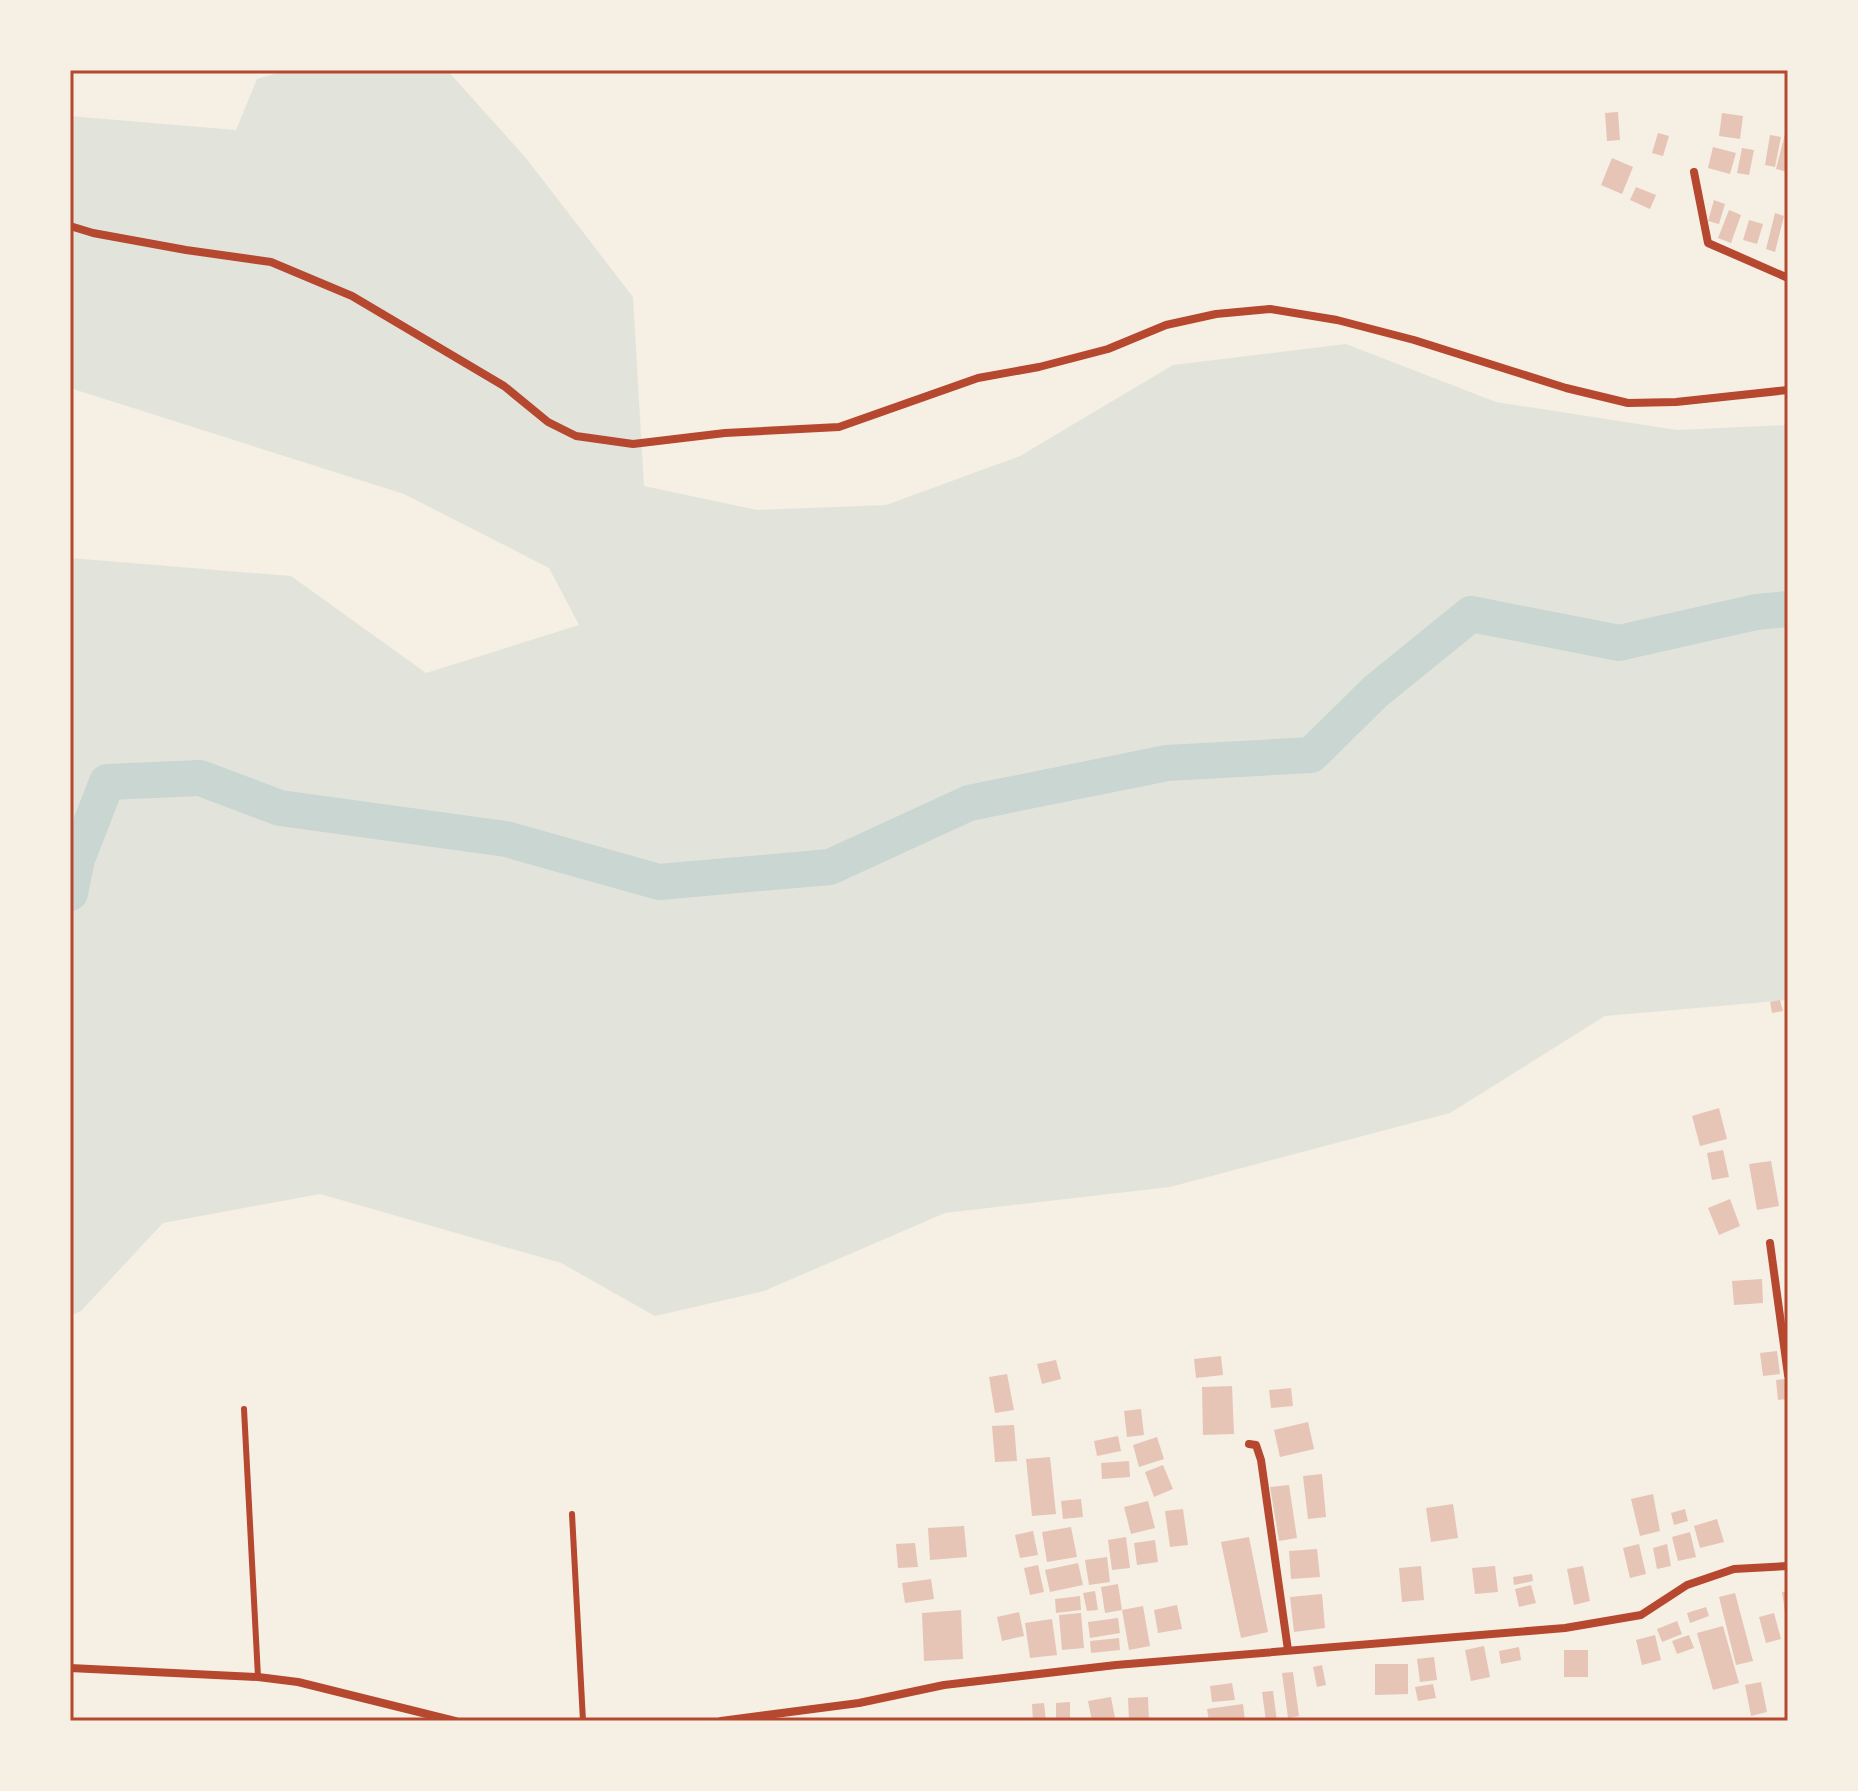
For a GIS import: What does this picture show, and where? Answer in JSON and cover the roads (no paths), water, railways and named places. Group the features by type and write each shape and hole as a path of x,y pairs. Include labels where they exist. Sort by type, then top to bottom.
{"street":[{"path":"1694,172 1708,243 1788,278"},
{"path":"70,226 186,250 271,262 352,296 504,386 548,422 576,436 633,444 725,433 839,427 978,378 1039,367 1108,349 1166,325 1216,314 1270,309 1337,320 1414,340 1566,388 1628,403 1676,402 1788,390"},
{"path":"1770,1243 1788,1375"},
{"path":"1249,1444 1256,1445 1261,1460 1288,1650"},
{"path":"721,1721 859,1703 944,1685 1116,1665 1586,1625 1641,1615 1687,1585 1734,1569 1788,1566"},
{"path":"70,1668 258,1677 298,1682 455,1721"}],"lane":[{"path":"244,1409 258,1677"},
{"path":"572,1514 583,1721"}],"waterway":[{"path":"70,893 77,859 107,782 200,778 280,808 506,839 659,882 830,867 969,803 1167,763 1311,755 1375,692 1471,614 1619,643 1756,612 1788,609"}]}
